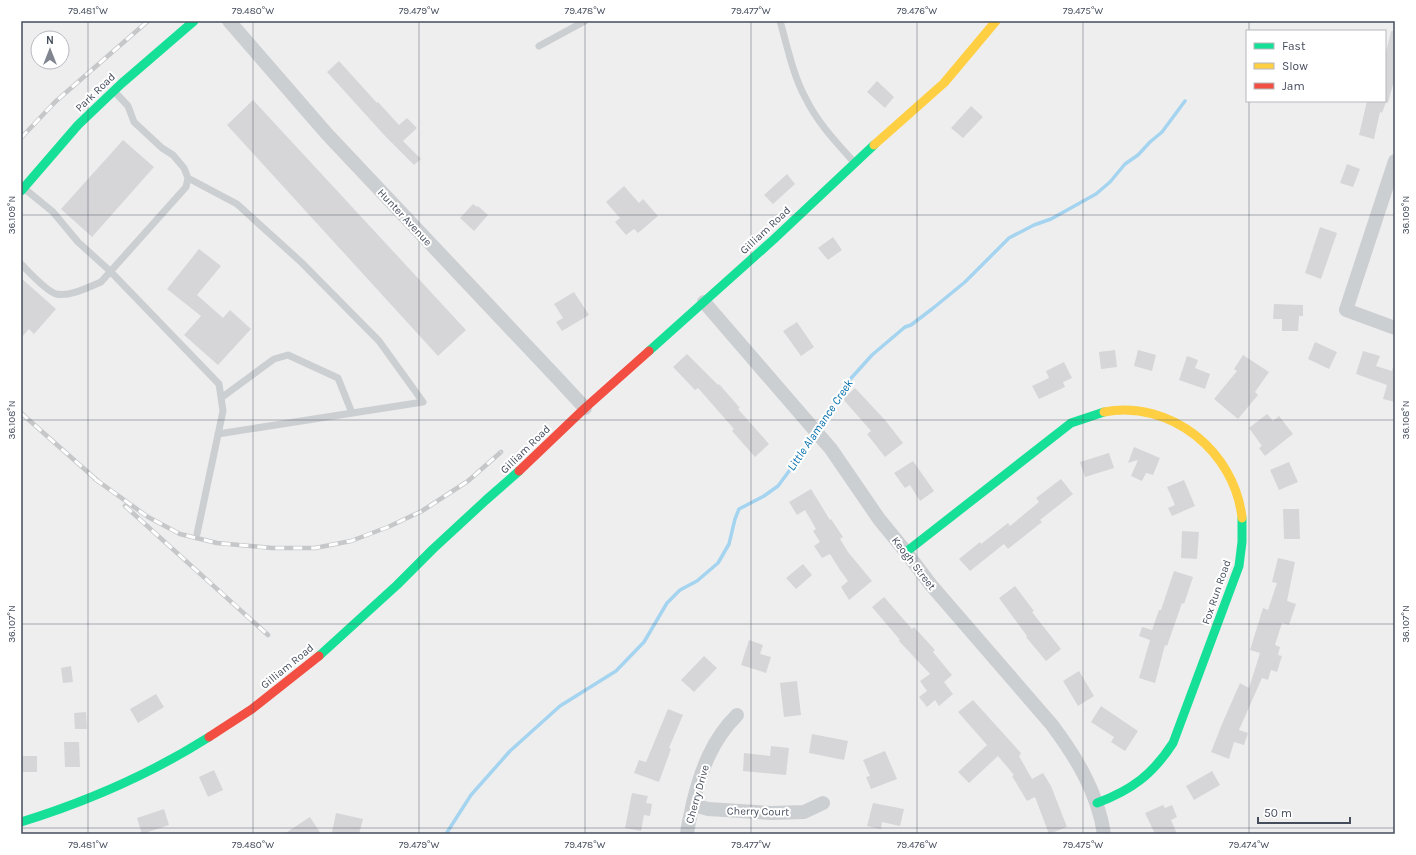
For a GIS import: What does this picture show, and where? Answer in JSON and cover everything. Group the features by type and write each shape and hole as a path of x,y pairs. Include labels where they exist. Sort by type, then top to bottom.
{"street":[{"name":"Park Road","path":"22,189 78,125 176,35 194,21"},
{"name":"Hunter Avenue","path":"229,21 327,134 585,408"},
{"name":"Gilliam Road","path":"21,822 89,799 174,759 252,709 315,659 397,586 433,549 486,500 508,483 585,408 773,240 889,130 944,83 996,21"},
{"path":"1395,161 1346,310 1395,328"},
{"name":"Keogh Street","path":"704,302 831,449 879,519 931,585 1056,731 1082,772 1097,803 1104,834"},
{"name":"Fox Run Road","path":"906,552 1071,423 1090,415 1109,411 1131,410 1160,415 1184,427 1204,440 1219,457 1230,475 1240,502 1243,517 1243,539 1239,566 1173,743 1159,764 1148,775 1131,788 1111,799 1097,803"},
{"name":"Cherry Drive","path":"687,834 698,784 709,753 719,735 737,715"},
{"name":"Cherry Court","path":"693,805 708,810 771,813 804,812 823,803"}],"lane":[{"path":"540,46 585,21"},
{"path":"780,21 804,96 823,127 855,163"},
{"path":"21,264 49,290 56,294 84,290 101,282 186,187 188,178 184,168 173,155 162,148 134,122 128,106 114,91"},
{"path":"188,178 237,204 302,262 379,341 423,402 218,434"},
{"path":"22,189 52,212 78,242 110,271 219,384 223,411 197,534"},
{"path":"221,398 274,359 288,355 338,378 352,413"}],"building":[{"path":"1391,31 1395,31 1395,77 1388,103 1386,102 1386,52"},
{"path":"339,61 399,125 407,118 417,128 403,141 421,159 414,165 386,137 327,72"},
{"path":"877,81 894,97 885,108 867,92"},
{"path":"253,100 466,330 438,356 227,125"},
{"path":"1367,102 1386,102 1382,113 1380,112 1374,139 1359,135"},
{"path":"971,106 983,117 963,138 951,128"},
{"path":"123,140 154,167 92,237 61,209"},
{"path":"1347,164 1360,169 1353,187 1340,183"},
{"path":"787,174 795,184 773,204 764,195"},
{"path":"624,186 639,203 643,199 658,216 638,233 634,229 626,235 615,222 620,218 606,202"},
{"path":"473,204 477,207 478,206 488,215 474,231 460,218"},
{"path":"1320,227 1337,233 1321,279 1305,273"},
{"path":"833,237 842,250 828,260 818,248"},
{"path":"199,249 221,266 197,295 223,318 230,310 251,329 218,365 184,335 201,316 167,289"},
{"path":"21,278 56,309 34,334 29,329 21,338"},
{"path":"574,292 589,315 562,331 556,322 563,318 554,304"},
{"path":"1274,304 1303,305 1303,316 1299,316 1298,331 1282,331 1282,319 1273,319"},
{"path":"797,322 814,347 801,356 783,331"},
{"path":"1315,342 1337,352 1329,369 1308,359"},
{"path":"1115,350 1117,367 1101,369 1099,352"},
{"path":"1138,350 1156,355 1152,371 1134,366"},
{"path":"1363,351 1380,356 1376,366 1392,371 1393,367 1395,368 1395,402 1383,399 1387,385 1356,374"},
{"path":"687,354 718,385 719,384 740,408 738,409 769,444 755,457 732,431 734,429 698,388 695,390 673,367"},
{"path":"1243,355 1269,372 1255,392 1258,395 1238,419 1214,399 1237,371 1234,369"},
{"path":"1187,356 1198,360 1195,368 1210,374 1205,389 1179,380"},
{"path":"1064,362 1072,378 1063,382 1065,387 1039,399 1032,386 1049,378 1046,371"},
{"path":"855,388 885,420 903,443 885,457 867,434 871,431 843,399"},
{"path":"1267,414 1273,421 1279,416 1293,434 1265,456 1259,448 1262,446 1249,428"},
{"path":"1134,447 1160,458 1153,475 1146,473 1142,481 1131,476 1138,460 1128,463"},
{"path":"1109,453 1114,468 1085,477 1080,462"},
{"path":"913,461 934,491 920,501 910,485 905,488 894,473"},
{"path":"1289,462 1298,482 1279,490 1270,470"},
{"path":"1061,479 1073,494 1040,520 1042,522 1008,549 1004,544 970,571 959,559 980,542 981,544 1008,523 1010,526 1039,502 1036,498"},
{"path":"1184,480 1195,506 1172,516 1168,508 1175,505 1167,487"},
{"path":"811,489 830,520 831,519 843,537 840,539 848,552 872,581 849,600 841,587 848,581 830,554 822,558 814,546 820,542 813,531 816,529 805,510 797,515 789,502"},
{"path":"1283,509 1299,509 1300,539 1284,539"},
{"path":"1182,531 1199,532 1197,559 1181,558"},
{"path":"1278,558 1295,562 1287,601 1296,604 1289,625 1282,623 1275,645 1280,647 1278,655 1282,656 1277,672 1271,670 1268,680 1262,678 1239,730 1248,733 1244,745 1234,742 1229,759 1211,752 1240,683 1249,688 1260,653 1250,650 1263,608 1268,610 1277,583 1272,582"},
{"path":"803,564 812,575 796,589 786,578"},
{"path":"1174,571 1193,577 1167,646 1165,645 1155,683 1139,678 1150,640 1139,636 1142,627 1152,630 1159,610 1161,610"},
{"path":"1015,586 1034,611 1032,612 1061,649 1046,661 1026,637 1027,636 999,598"},
{"path":"884,597 912,629 914,627 935,650 933,652 952,675 944,682 953,694 939,706 935,700 927,707 919,697 927,691 920,681 930,674 899,641 900,640 872,607"},
{"path":"749,640 763,645 760,654 771,657 766,673 741,665"},
{"path":"704,656 717,668 694,692 681,680"},
{"path":"71,666 73,682 63,683 61,668"},
{"path":"1079,671 1094,696 1078,706 1063,681"},
{"path":"797,681 801,715 784,717 780,683"},
{"path":"156,694 164,707 138,723 130,709"},
{"path":"973,700 1021,753 1019,756 1032,779 1043,773 1051,786 1067,827 1049,834 1035,797 1027,801 1012,776 1014,775 998,756 969,783 958,772 987,745 958,712"},
{"path":"1101,706 1138,731 1125,751 1111,742 1114,737 1091,722"},
{"path":"668,709 683,715 669,748 671,749 659,782 634,773 639,760 646,762"},
{"path":"86,712 87,729 75,729 74,713"},
{"path":"812,734 848,741 844,760 809,753"},
{"path":"64,742 79,742 80,767 65,767"},
{"path":"771,746 789,748 786,775 743,771 744,753 770,756"},
{"path":"885,751 897,779 871,789 866,777 870,776 863,760"},
{"path":"21,756 37,756 37,772 21,772"},
{"path":"214,770 223,790 208,797 199,777"},
{"path":"1212,771 1220,785 1194,800 1186,786"},
{"path":"632,793 648,796 646,803 652,804 650,816 644,815 641,831 625,828"},
{"path":"873,803 904,809 900,826 882,822 881,829 867,826"},
{"path":"1163,805 1165,808 1172,805 1177,817 1171,820 1177,834 1155,834 1145,813"},
{"path":"164,809 169,825 142,834 137,818"},
{"path":"336,813 363,819 359,834 341,834 332,832"},
{"path":"310,817 321,834 284,834"}],"waterway":[{"name":"Little Alamance Creek","path":"818,431 845,385 872,355 905,327 911,325 965,282 1009,238 1034,225 1051,219 1096,194 1110,182 1125,164 1138,155 1162,132 1185,101"},
{"name":"Little Alamance Creek","path":"446,834 471,795 510,751 560,706 616,671 644,642 667,603 680,590 697,581 718,563 729,544 739,509 764,496 778,486 815,436"}],"railway":[{"path":"21,138 55,102 148,21"},
{"path":"21,413 99,482"},
{"path":"95,479 148,517 180,534 217,543 272,548 315,548 351,541 388,527 422,511 468,481 501,452"},
{"path":"125,506 268,635"}],"traffic: fast":[{"path":"21,191 78,125 121,84 194,21"},
{"path":"649,351 773,240 874,145"},
{"path":"906,552 1071,423 1104,412"},
{"path":"319,656 519,471"},
{"path":"1097,803 1121,792 1141,780 1158,764 1173,743 1239,566 1242,542 1242,518"},
{"path":"21,822 71,805 118,786 164,763 209,737"}],"traffic: slow":[{"path":"874,145 944,83 996,21"},
{"path":"1104,412 1129,410 1153,414 1175,422 1196,435 1213,452 1227,472 1237,494 1242,518"}],"traffic: jam":[{"path":"519,471 585,408 649,351"},
{"path":"209,737 252,709 319,656"}]}
